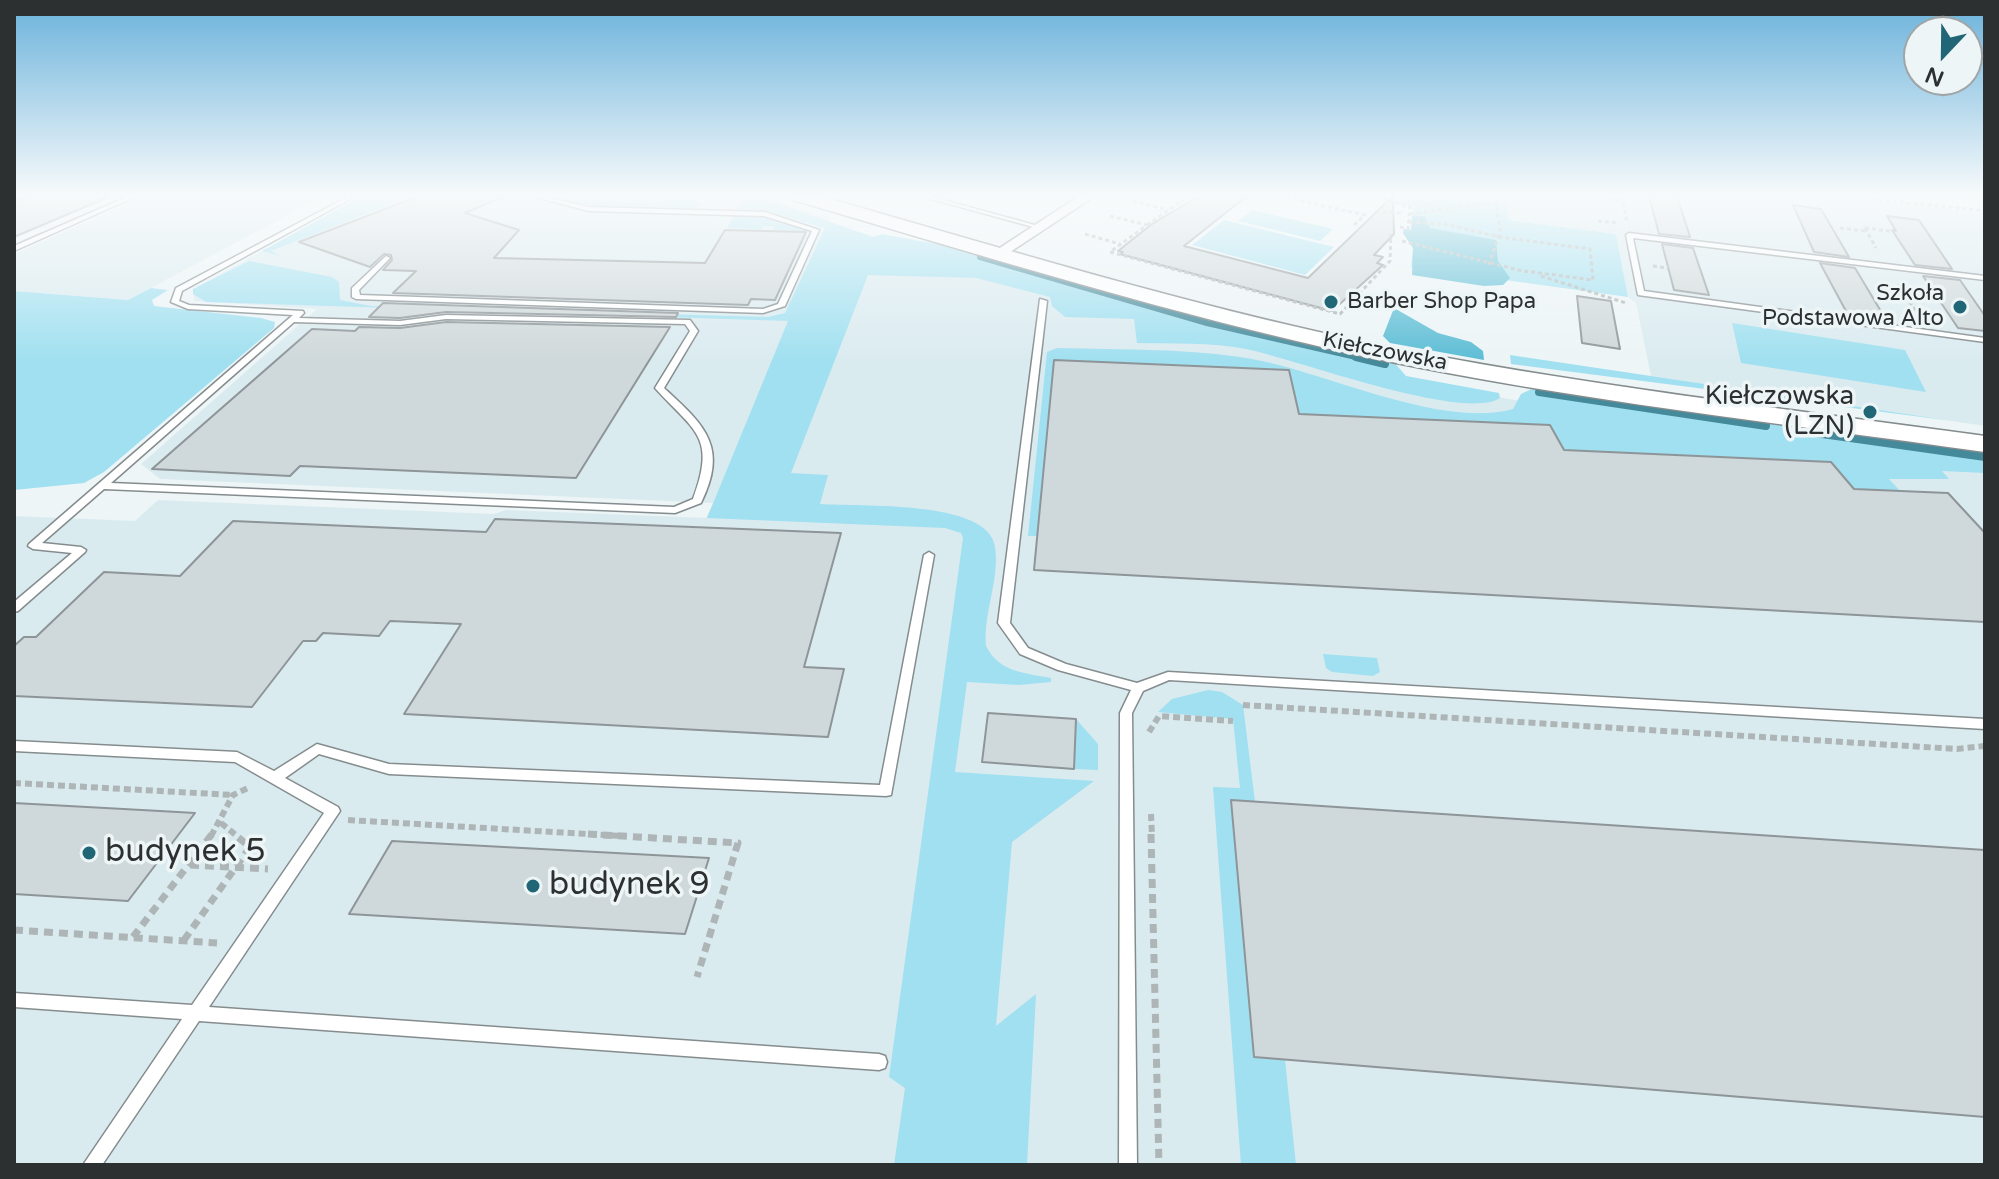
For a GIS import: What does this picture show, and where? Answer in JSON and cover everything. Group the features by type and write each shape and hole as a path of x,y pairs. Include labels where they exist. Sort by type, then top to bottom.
{"street":[{"name":"Kiełczowska","path":"992,251 1252,323 1370,350 1503,374 1985,444"}],"lane":[{"path":"14,608 81,550 33,546 300,313 188,307 175,302 179,290 251,251"},
{"path":"386,258 355,290 356,297 763,311 781,306 806,251"},
{"path":"1632,251 1641,293 1985,340"},
{"path":"1762,251 1985,278"},
{"path":"1043,301 1023,489 1004,623 1024,651 1062,667 1138,688 1168,676 1985,724"},
{"path":"101,486 675,510 697,501 711,470 703,430 659,388 694,331 687,322 446,317 400,323 292,320"},
{"path":"270,776 317,749 389,769 886,791 929,555"},
{"path":"1128,1165 1126,713 1138,688"},
{"path":"14,746 237,757 333,811 92,1165"},
{"path":"14,1000 879,1062"}],"path":[{"path":"1111,251 1340,314 1390,261 1393,251"},
{"path":"1438,251 1489,265 1593,280 1590,251"},
{"path":"1489,265 1494,251"},
{"path":"1887,266 1929,333"},
{"path":"1525,271 1627,303"},
{"path":"1243,705 1957,749 1985,746"},
{"path":"1150,742 1149,729 1159,716 1233,721"},
{"path":"14,783 233,795 270,776"},
{"path":"132,937 221,823 233,795"},
{"path":"1150,800 1159,1165"},
{"path":"329,819 738,843 697,977"},
{"path":"183,941 250,847 221,823"},
{"path":"189,865 292,871"},
{"path":"14,930 241,945"}],"shaded area":[{"path":"21,251 220,251 128,300 14,291 14,254"},
{"path":"262,251 928,251 1387,376 1509,399 1985,471 1985,1165 14,1165 14,516 135,521 158,500 494,514 506,510 706,518 713,503 160,479 141,464 317,309 194,301 193,289"},
{"path":"814,251 973,251 1393,361 1406,376 1499,393 1500,398 1481,403 1417,396 1246,349 1206,344 1137,343 1134,319 1065,317 1052,306 1050,297 976,278 868,275 791,473 828,475 820,504 890,506 947,513 970,520 987,531 995,547 996,559 986,646 991,655 1005,666 1022,673 1051,678 1051,682 1019,685 967,682 955,772 1094,781 1012,842 996,1026 1036,994 1027,1165 894,1165 905,1088 889,1077 963,538 961,533 945,528 707,518 788,321 206,302 193,294 193,289 249,261 332,277 339,282 340,300 371,306 768,317 785,313"},
{"path":"1215,251 1330,251 1305,275"},
{"path":"1413,251 1619,251 1628,297 1411,267"},
{"path":"1413,251 1497,251 1498,261 1510,278 1503,285 1484,286 1412,275"},
{"path":"1619,251 1985,251 1985,426 1651,376 1636,303 1628,297"},
{"path":"151,288 168,290 152,300 154,306 261,318 275,322 274,328 104,472 84,483 14,490 14,291 128,300"},
{"path":"1394,308 1438,333 1471,342 1483,351 1484,360 1390,343 1383,336"},
{"path":"1732,323 1905,350 1926,392 1741,363"},
{"path":"1057,348 1228,355 1281,366 1418,405 1452,411 1484,413 1513,409 1521,394 1536,387 1985,450 1985,473 1942,471 1949,479 1889,479 1900,491 1854,489 1831,462 1564,450 1550,425 1299,414 1289,370 1055,360 1037,536 1028,536 1047,352"},
{"path":"1510,355 1953,421 1511,364"},
{"path":"1323,654 1377,658 1380,672 1373,676 1332,672 1326,668"},
{"path":"1208,690 1222,692 1243,705 1255,802 1231,800 1254,1057 1285,1060 1296,1165 1241,1165 1213,787 1240,788 1233,719 1158,712 1172,699"},
{"path":"1076,719 1098,744 1098,770 1074,769"}],"building":[{"path":"325,251 500,251 494,258 705,263 712,251 797,251 775,300 751,299 748,305 393,293 416,271 383,270 392,260 391,255 384,254 370,267"},
{"path":"1118,251 1203,251 1308,278 1336,251 1378,251 1374,255 1383,257 1377,263 1383,265 1332,311 1120,254 1123,252"},
{"path":"1664,251 1694,251 1709,295 1674,290"},
{"path":"1846,251 1849,257 1814,252"},
{"path":"1906,251 1940,251 1952,269 1915,265"},
{"path":"1820,263 1855,268 1885,318 1847,313"},
{"path":"1923,276 1960,280 1985,316 1985,331 1958,328"},
{"path":"1577,296 1611,301 1620,349 1582,343"},
{"path":"383,303 678,313 676,317 446,312 400,318 369,317"},
{"path":"446,322 670,327 576,478 300,466 290,476 152,469 312,329 355,331 359,327 400,328"},
{"path":"1054,360 1289,370 1299,414 1550,425 1564,450 1831,462 1854,489 1948,493 1985,533 1985,622 1034,570"},
{"path":"495,519 841,533 804,667 844,669 828,737 404,714 461,624 390,621 379,636 323,633 316,641 303,641 252,707 14,696 14,646 24,637 36,637 104,572 180,576 233,521 486,532"},
{"path":"988,713 1076,719 1074,769 982,762"},
{"path":"1231,800 1985,850 1985,1117 1254,1057"},
{"name":"budynek 5","path":"14,803 195,813 128,901 14,894"},
{"name":"budynek 9","path":"392,841 709,858 685,934 349,914"}],"waterway":[{"path":"980,257 1207,323 1365,359"},
{"path":"1356,357 1385,364"},
{"path":"1539,392 1766,426"},
{"path":"1815,433 1985,457"}],"place":[{"name":"Barber Shop Papa","path":"1331,302"},
{"name":"Szkoła Podstawowa Alto","path":"1960,307"},
{"name":"Kiełczowska (LZN)","path":"1870,412"},
{"name":"budynek 5","path":"89,853"},
{"name":"budynek 9","path":"533,886"}]}
